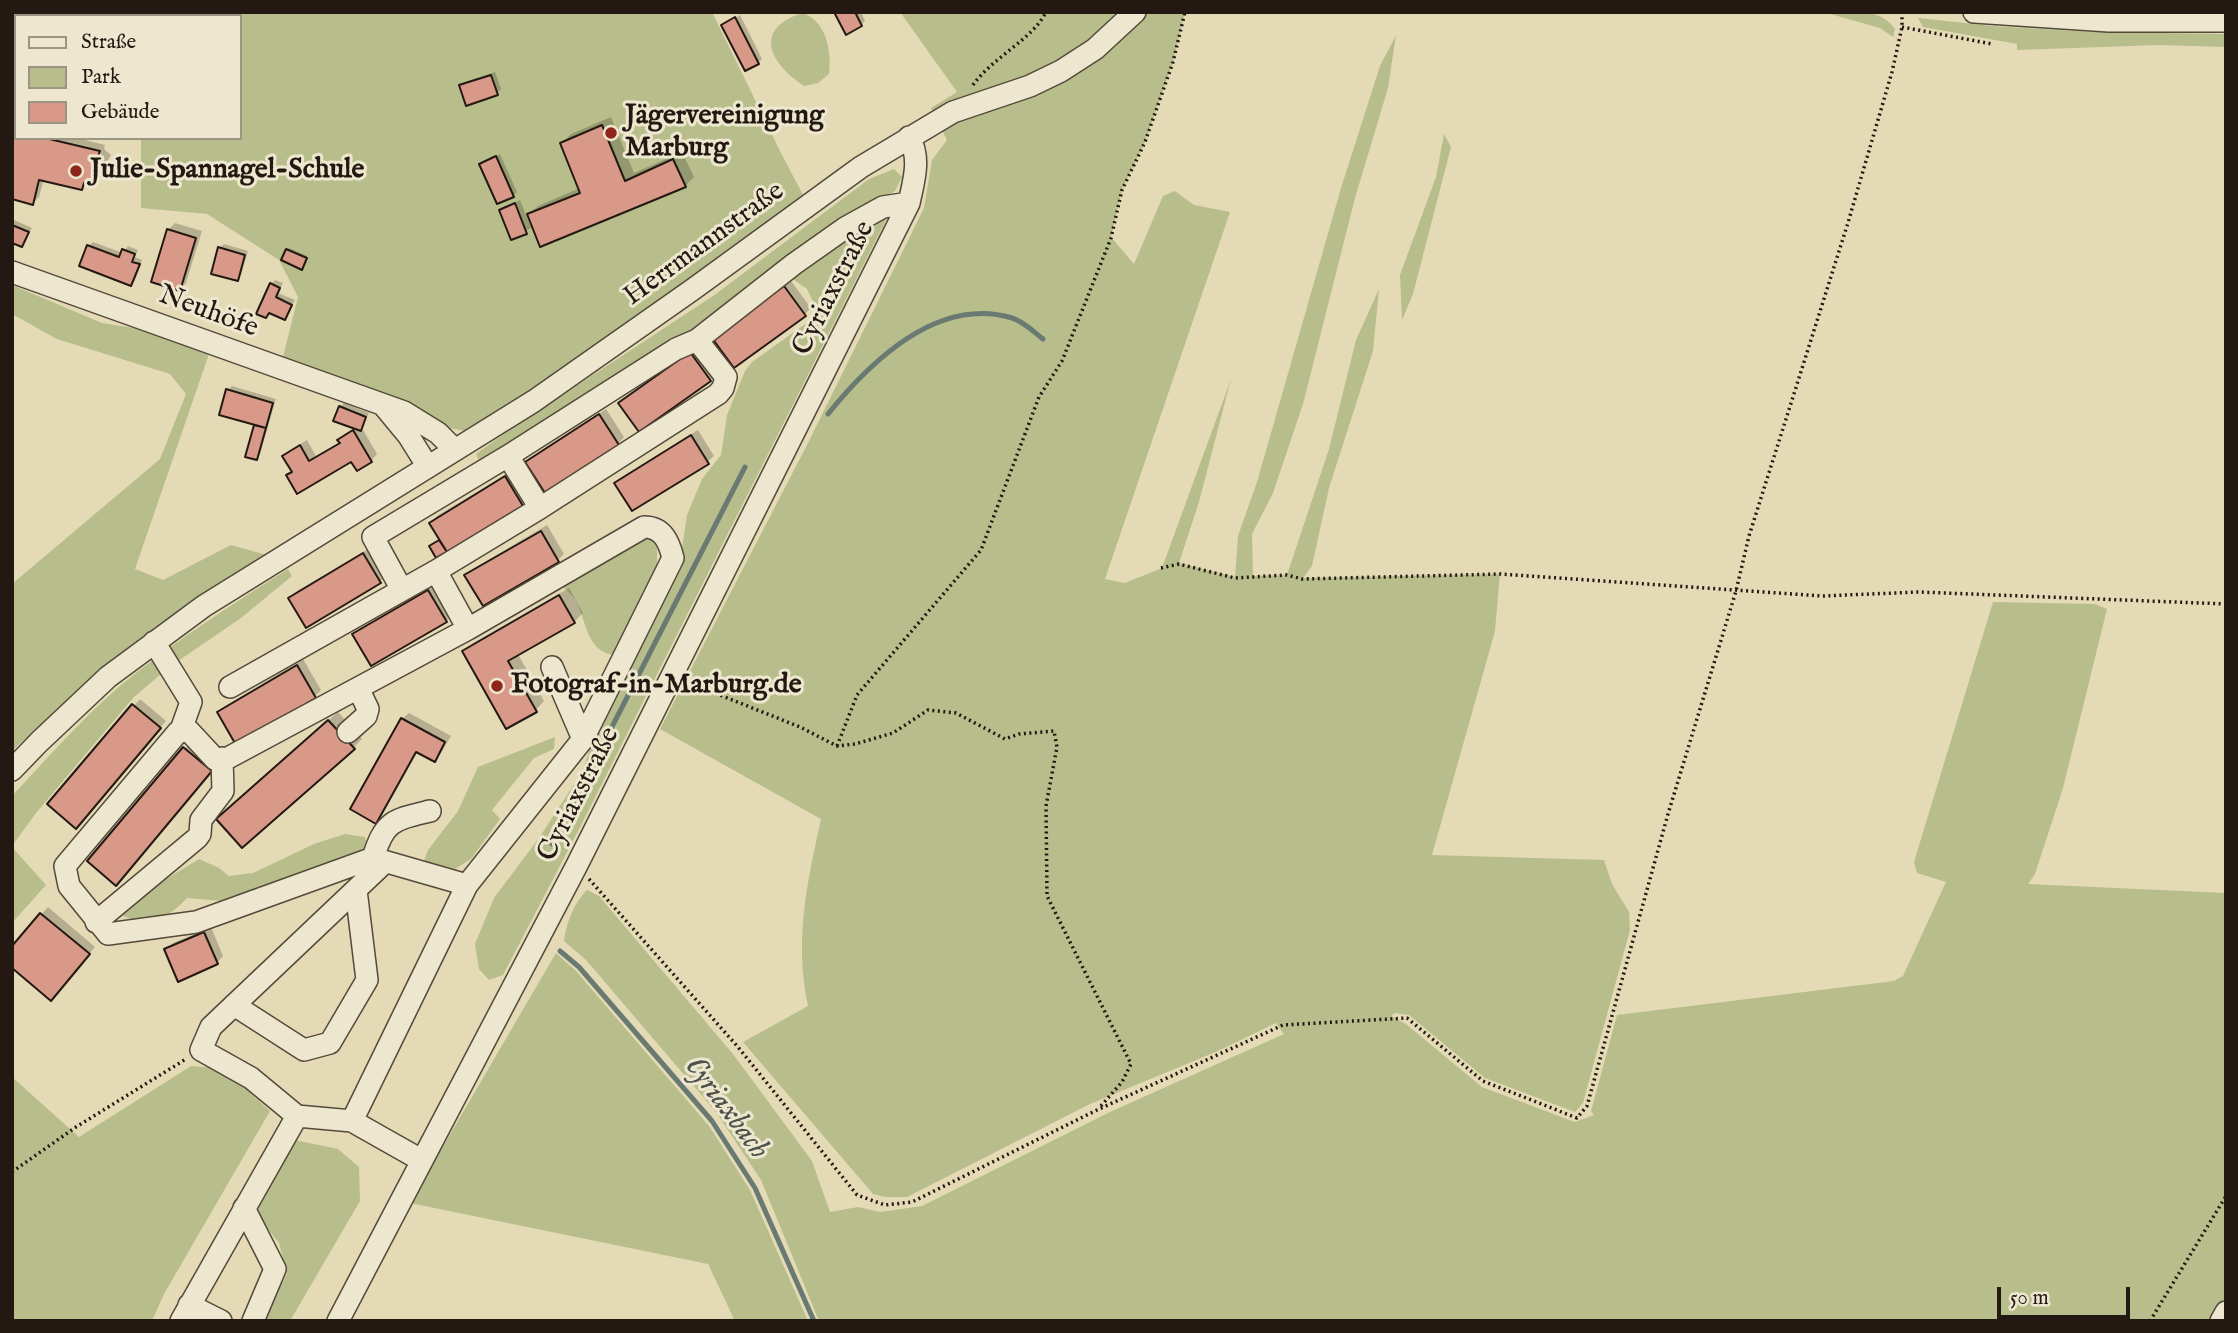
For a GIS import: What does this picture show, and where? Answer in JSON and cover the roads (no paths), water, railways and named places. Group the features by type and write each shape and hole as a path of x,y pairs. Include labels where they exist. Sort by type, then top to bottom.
{"street":[{"name":"Herrmannstraße","path":"12,770 108,677 204,606 534,401 861,167 909,136 953,112 1030,86 1061,71 1095,49 1135,12"},
{"path":"1974,12 2109,21 2226,21"},
{"name":"Cyriaxstraße","path":"338,1321 576,865 909,203 917,167 915,148 909,136"},
{"path":"402,590 373,537 508,456 652,363 697,340 845,228 883,207 909,203"},
{"name":"Neuhöfe","path":"12,272 416,418 438,433 455,450"},
{"path":"230,687 436,571 718,394 726,377 697,340"},
{"path":"384,406 408,435 428,467"},
{"path":"508,456 540,508"},
{"path":"181,730 189,731 215,759 226,759 468,629 644,527 651,527 662,533 670,544 673,558 583,739 467,885 352,1121"},
{"path":"436,571 468,629"},
{"path":"154,642 191,702 181,730 173,735 65,866 69,886 108,934 196,922 379,860 467,885"},
{"path":"552,667 583,739"},
{"path":"348,732 366,716 368,709 358,688"},
{"path":"96,922 197,838 201,820 223,791 222,758"},
{"path":"421,1160 352,1121 297,1116 251,1078 201,1050 211,1027 356,890 379,860 379,839 390,823 430,811"},
{"path":"234,1005 303,1050 330,1043 367,980 356,890"},
{"path":"221,1321 185,1313 297,1116"},
{"path":"244,1208 275,1269 253,1321"},
{"path":"2221,1321 2226,1312"}],"waterway":[{"path":"828,414 885,355 932,325 958,316 985,314 1016,319 1043,339"},
{"path":"552,844 745,467"},
{"name":"Cyriaxbach","path":"560,951 579,967 712,1121 755,1188 814,1321"}],"place":[{"name":"Jägervereinigung Marburg","path":"611,133"},
{"name":"Julie-Spannagel-Schule","path":"76,171"},
{"name":"Fotograf-in-Marburg.de","path":"497,686"}]}
